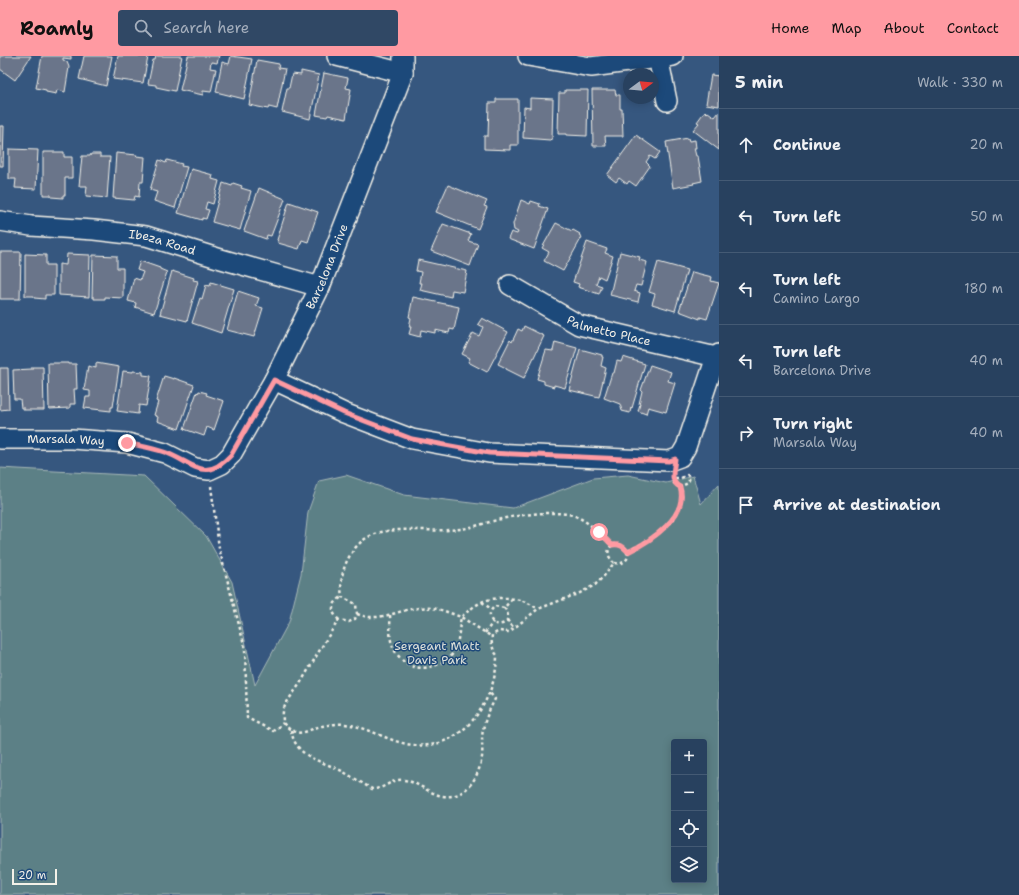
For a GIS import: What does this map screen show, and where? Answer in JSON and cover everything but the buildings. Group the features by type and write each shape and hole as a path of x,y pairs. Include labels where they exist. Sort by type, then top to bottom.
{"street":[{"path":"337,56 403,65"},
{"path":"528,56 591,67 666,57 667,101"},
{"name":"Barcelona Drive","path":"216,467 231,455 274,380 320,287 403,65"},
{"name":"Ibeza Road","path":"0,221 31,226 94,230 146,236 320,287"},
{"name":"Palmetto Place","path":"510,285 579,325 718,355"},
{"path":"274,380 344,413 412,439 489,453 669,461 680,457 686,447 718,355"},
{"name":"Marsala Way","path":"0,439 72,439 127,443 166,453 195,468 216,467"}],"path":[{"path":"628,552 640,547 660,532 671,521 680,508 683,495 680,487 675,484 673,478 675,459"},
{"path":"216,467 219,548 244,648 247,718 273,731 283,723"},
{"path":"673,478 681,478 687,475 690,478 688,483 680,487"},
{"path":"342,597 342,575 352,552 364,540 380,532 392,530 463,529 519,516 545,512 570,514 584,520 612,545"},
{"path":"618,544 623,546 628,552 628,557 624,562 620,564 614,563 609,558 608,553 612,545 618,544"},
{"path":"339,620 284,708 282,714 283,723 297,733 321,726 343,724 356,726 395,741 424,746 461,733 473,721 490,693 497,662 497,655 492,649 492,635 499,631 509,632 538,609 580,593 595,585 614,563"},
{"path":"342,597 356,604 357,614 355,619 349,622 339,620 334,616 332,608 336,601 342,597"},
{"path":"390,615 390,640 396,652 406,663 416,667 428,667 439,664 449,657 456,648 461,617 482,602 506,598 532,604 538,609"},
{"path":"504,608 512,599"},
{"path":"482,602 491,609"},
{"path":"495,606 504,608 508,612 507,620 498,625 490,619 489,613 495,606"},
{"path":"357,614 372,618 419,607 438,608 461,617 492,637"},
{"path":"507,620 514,628"},
{"path":"485,633 493,622"},
{"path":"291,730 296,745 304,753 314,760 340,770 372,789 385,786 393,781 404,780 434,794 454,796 472,785 478,774 482,757 481,743 483,729 487,713 495,699 490,693"}],"green space":[{"name":"Sergeant Matt Davis Park","path":"0,468 144,476 206,536 232,582 255,685 289,622 301,574 308,512 319,481 346,475 404,495 513,508 593,478 628,475 666,483 693,476 701,504 719,484 719,895 0,895"}],"route":[{"path":"127,443 166,453 195,468 209,470 222,464 231,455 274,380 344,413 412,439 489,453 669,461 675,459 673,480 675,484 680,487 683,495 680,508 671,521 660,532 640,547 628,552 623,546 618,544 612,545 599,532"}]}
